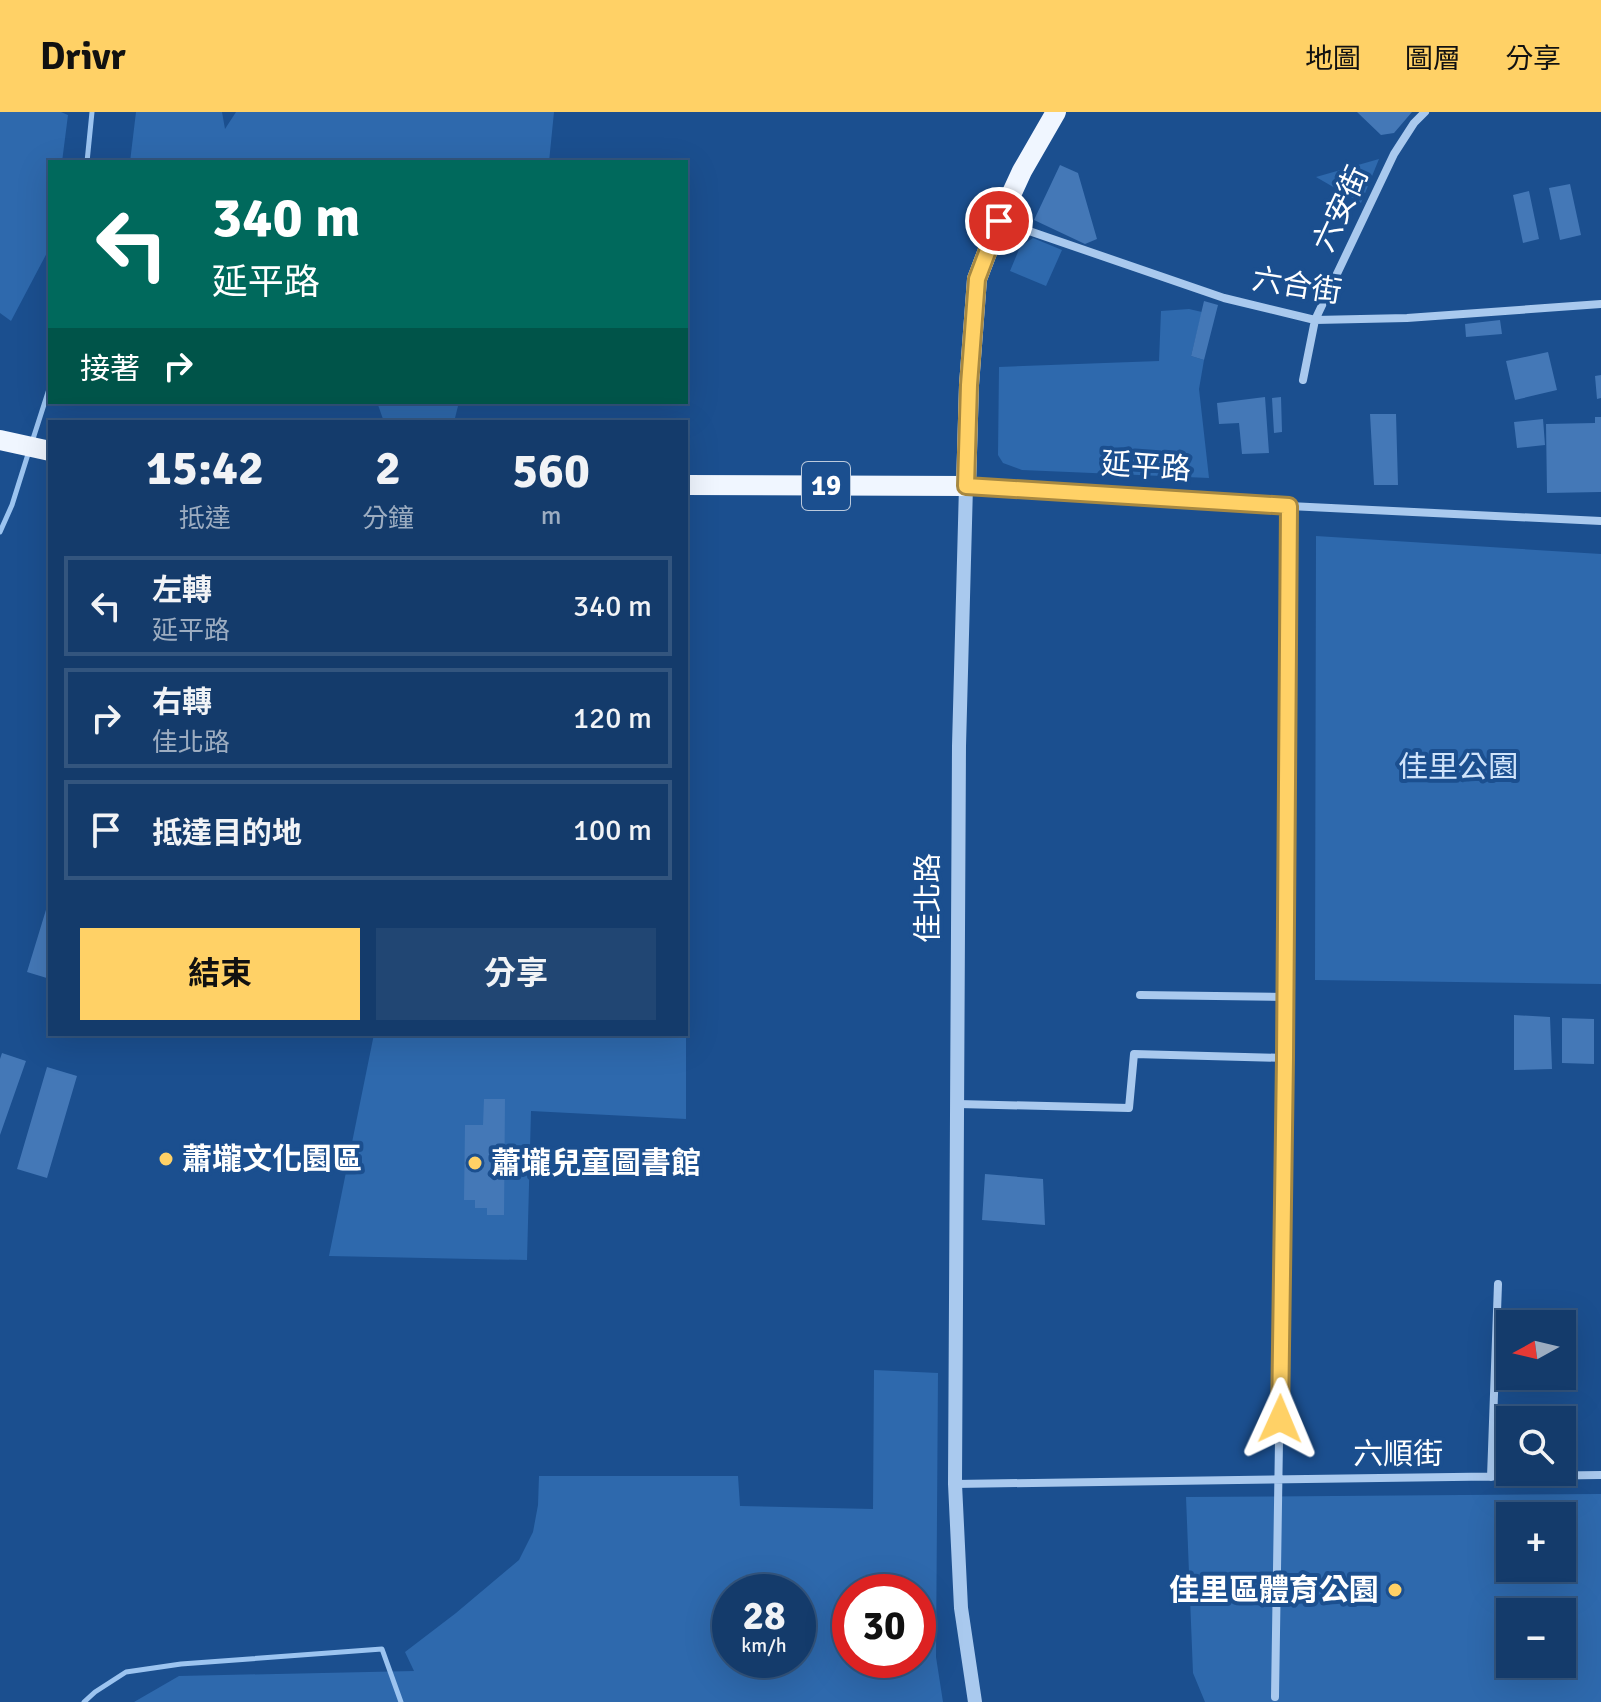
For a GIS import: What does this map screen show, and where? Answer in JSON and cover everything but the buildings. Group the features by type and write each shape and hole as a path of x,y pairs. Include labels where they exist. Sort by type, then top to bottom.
{"main road":[{"name":"佳北路","path":"966,486 977,279 1022,171 1056,112"},
{"path":"0,440 48,451"},
{"name":"延平路","path":"688,485 966,486"}],"street":[{"name":"六安街","path":"1303,380 1315,320 1394,154 1425,112"},
{"name":"六合街","path":"999,221 1224,298 1315,320 1407,318 1601,304"},
{"name":"延平路","path":"966,486 1601,521"},
{"name":"佳北路","path":"966,486 959,746 955,1484 961,1608 975,1702"},
{"path":"1275,1697 1285,1058 1289,506"},
{"path":"1140,995 1285,997"},
{"path":"958,1104 1129,1108 1134,1054 1285,1058"},
{"path":"1491,1477 1498,1284"},
{"name":"六順街","path":"955,1484 1601,1475"}],"green space":[{"path":"0,112 61,112 68,115 62,160 48,160 48,251 11,321 0,313"},
{"path":"136,112 222,112 225,129 236,112 554,112 549,160 130,160"},
{"path":"1379,159 1361,203 1316,177"},
{"path":"1033,238 1062,250 1046,286 1010,271 1020,247"},
{"path":"1189,309 1202,312 1191,356 1204,360 1199,389 1209,478 1022,470 1003,463 998,455 999,367 1159,361 1161,311"},
{"path":"378,404 458,404 454,420 383,420"},
{"name":"佳里公園","path":"1316,536 1601,554 1601,984 1315,980"},
{"path":"374,1036 686,1036 686,1119 531,1111 527,1260 329,1256"},
{"path":"874,1370 938,1373 936,1657 943,1702 134,1702 179,1676 414,1671 405,1652 519,1560 533,1532 539,1476 738,1476 740,1506 873,1509"},
{"name":"佳里區體育公園","path":"1601,1494 1601,1702 1205,1702 1193,1673 1186,1497"}],"waterway":[{"path":"87,160 92,112"},
{"path":"32,442 48,392"},
{"path":"0,532 29,451"},
{"path":"84,1702 126,1672 181,1664 382,1649 401,1702"}],"place":[{"name":"蕭壠文化園區","path":"166,1159"},
{"name":"蕭壠兒童圖書館","path":"475,1163"},
{"name":"佳里區體育公園","path":"1395,1590"}],"route":[{"path":"999,221 977,279 966,486 1289,506 1280,1419"}]}
